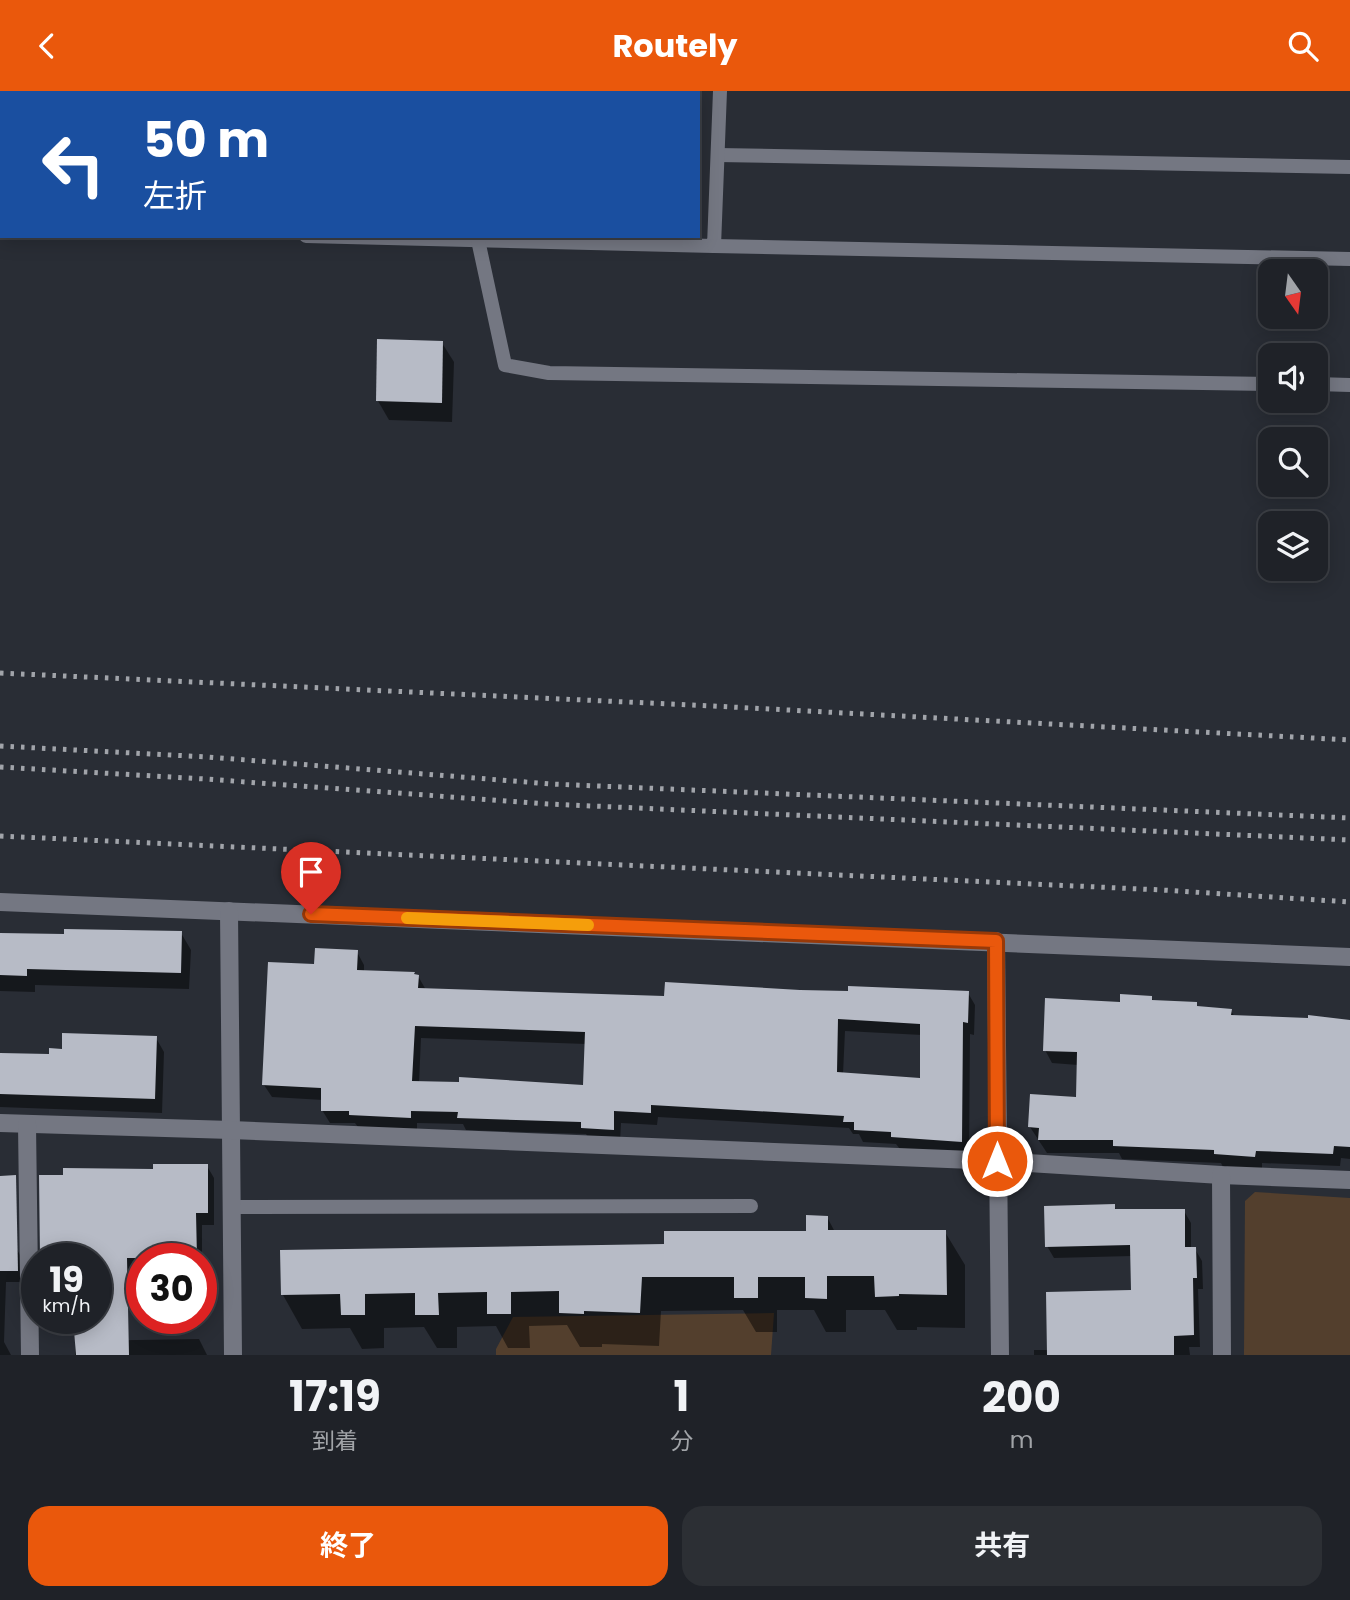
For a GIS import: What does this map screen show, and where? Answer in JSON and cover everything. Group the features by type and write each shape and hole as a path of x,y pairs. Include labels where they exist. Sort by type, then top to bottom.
{"street":[{"path":"0,902 1350,957"},
{"path":"229,911 233,1355"},
{"path":"996,941 1000,1355"},
{"path":"0,1123 997,1161 1350,1180"},
{"path":"27,1124 30,1355"},
{"path":"1221,1175 1222,1355"}],"lane":[{"path":"714,246 720,91"},
{"path":"718,155 1350,167"},
{"path":"392,238 1350,259"},
{"path":"478,240 505,365 549,373 1258,384"},
{"path":"1328,384 1350,385"},
{"path":"231,1207 751,1206"}],"shaded area":[{"path":"1255,1192 1350,1198 1350,1355 1244,1355 1245,1201"},
{"path":"774,1313 771,1355 496,1355 496,1349 513,1317"}],"building":[{"path":"377,339 443,341 442,403 376,401"},
{"path":"64,929 182,931 181,973 27,969 27,976 0,975 0,933 64,934"},
{"path":"315,948 358,950 357,970 415,972 414,974 419,975 418,988 664,996 665,982 800,990 848,991 848,986 969,991 968,1023 963,1022 962,1142 891,1137 891,1132 854,1130 854,1122 843,1122 844,1116 651,1105 651,1113 614,1111 614,1130 581,1128 581,1122 457,1118 458,1112 411,1111 411,1118 349,1115 349,1111 321,1111 321,1088 262,1085 268,962 314,964","holes":["838,1019 920,1024 920,1078 837,1072","415,1026 585,1032 583,1085 459,1077 459,1082 412,1081"]},
{"path":"1120,994 1152,996 1152,1000 1197,1002 1197,1006 1232,1009 1231,1015 1308,1018 1308,1015 1350,1020 1350,1147 1334,1146 1333,1154 1256,1151 1255,1157 1214,1154 1214,1150 1113,1146 1113,1140 1038,1140 1039,1128 1028,1127 1030,1094 1076,1097 1077,1052 1043,1051 1045,998 1120,1002"},
{"path":"62,1033 157,1036 155,1099 0,1094 0,1053 49,1054 49,1048 62,1049"},
{"path":"153,1164 208,1164 208,1213 196,1213 197,1243 126,1243 126,1334 129,1334 129,1355 76,1355 74,1334 112,1334 112,1243 40,1243 39,1175 63,1175 63,1168 153,1169"},
{"path":"16,1175 18,1271 0,1271 0,1176"},
{"path":"1115,1204 1115,1209 1185,1209 1185,1247 1196,1247 1197,1278 1193,1278 1194,1335 1174,1336 1174,1355 1047,1355 1046,1292 1131,1290 1130,1245 1045,1247 1044,1206"},
{"path":"806,1215 828,1216 828,1230 946,1230 947,1295 899,1294 875,1297 874,1276 827,1276 827,1299 805,1298 805,1277 758,1277 758,1298 734,1298 734,1277 642,1277 640,1313 559,1313 559,1291 511,1292 511,1314 487,1314 487,1292 438,1293 439,1315 415,1315 415,1293 365,1294 365,1315 341,1315 340,1294 281,1295 280,1250 664,1244 664,1231 806,1231"}],"railway":[{"path":"0,673 713,706 1350,740"},
{"path":"0,746 208,757 551,784 1350,818"},
{"path":"0,767 548,804 1350,840"},
{"path":"0,836 1162,890 1350,902"}],"slow traffic":[{"path":"407,918 588,925"}],"route":[{"path":"311,914 996,941 997,1161"}]}
